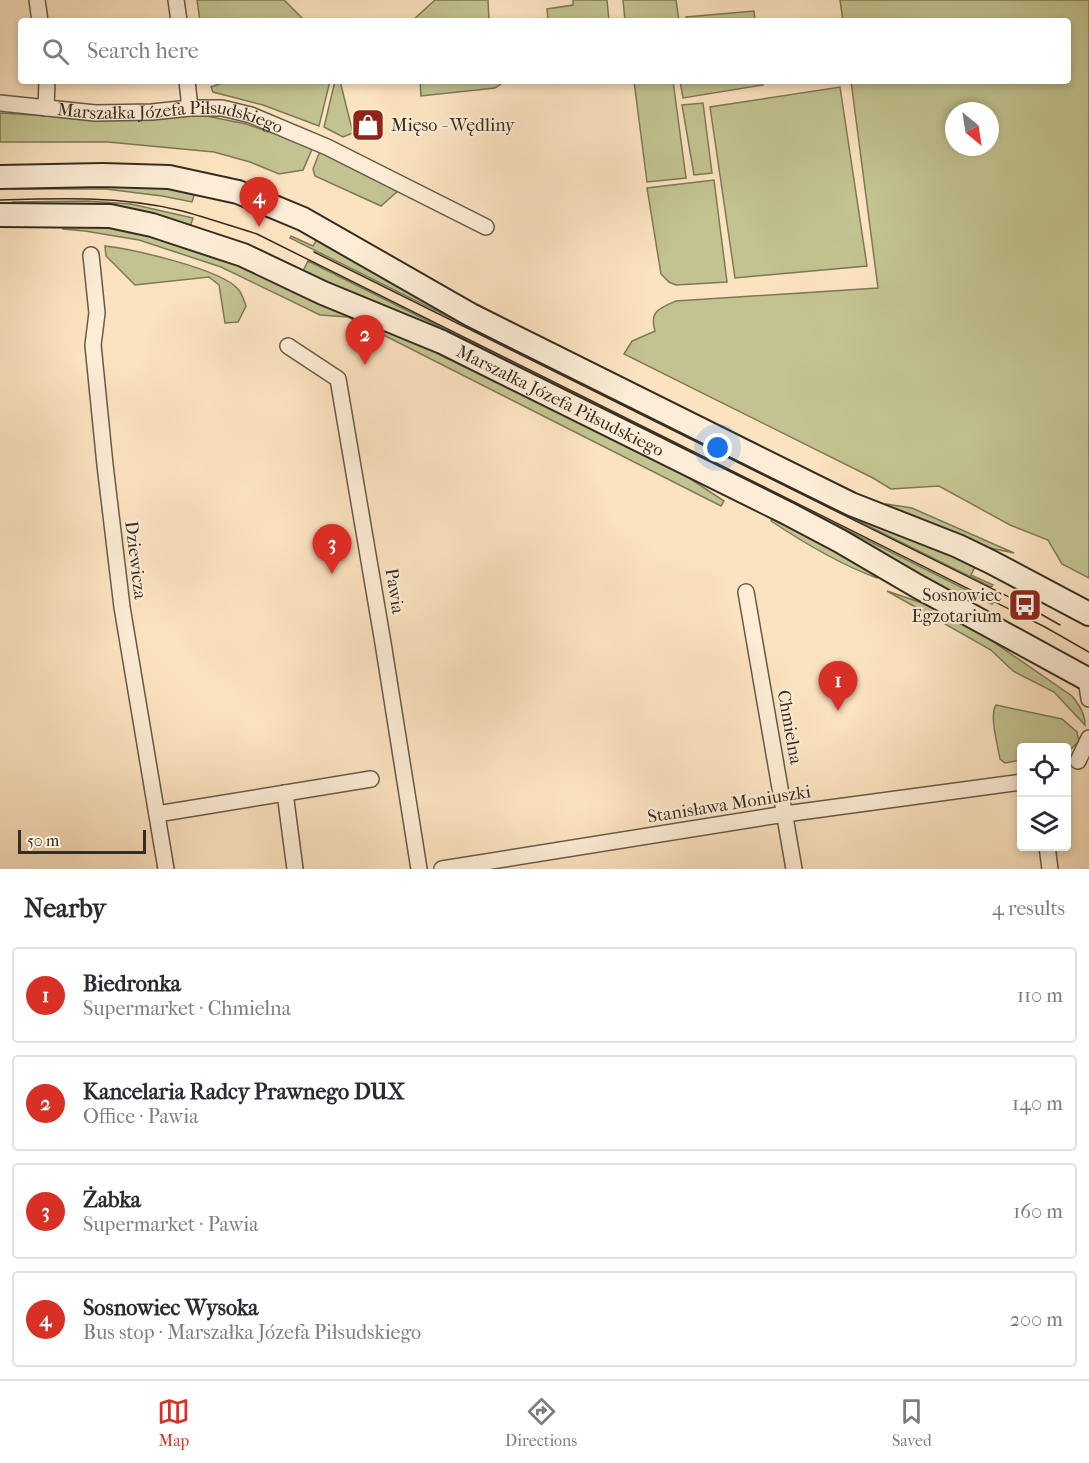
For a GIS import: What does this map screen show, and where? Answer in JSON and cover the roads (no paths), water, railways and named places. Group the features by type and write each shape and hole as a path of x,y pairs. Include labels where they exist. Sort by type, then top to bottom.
{"main road":[{"name":"Marszałka Józefa Piłsudskiego","path":"0,177 103,175 169,177 238,192 303,219 471,315 750,454 851,504 958,546 1089,614"},
{"name":"Marszałka Józefa Piłsudskiego","path":"0,215 110,216 152,225 243,255 323,293 442,342 787,513 840,541 1088,686"}],"street":[{"path":"37,0 40,18"},
{"path":"176,0 179,18"},
{"name":"Marszałka Józefa Piłsudskiego","path":"46,108 47,84"},
{"path":"187,84 190,108"},
{"name":"Marszałka Józefa Piłsudskiego","path":"0,103 95,113 222,108 251,116 327,147 486,227"},
{"name":"Dziewicza","path":"91,255 97,312 93,345 122,607 166,869"},
{"name":"Pawia","path":"288,346 338,379 380,620 419,869"},
{"name":"Chmielna","path":"746,592 794,869"},
{"path":"1078,762 1089,738"},
{"path":"157,814 371,779"},
{"name":"Stanisława Moniuszki","path":"442,869 785,814 1017,783"},
{"path":"285,793 295,869"},
{"path":"1048,851 1050,869"}],"tram line":[{"path":"0,200 67,199 134,202 178,210 257,234 1045,627 1089,652"},
{"path":"314,252 1025,605 1060,625"}],"place":[{"name":"Mięso - Wędliny","path":"368,125"},
{"name":"Sosnowiec Wysoka","path":"259,227"},
{"name":"Kancelaria Radcy Prawnego DUX","path":"365,365"},
{"name":"Żabka","path":"332,574"},
{"name":"Sosnowiec Egzotarium","path":"1025,605"},
{"name":"Biedronka","path":"838,711"}]}
